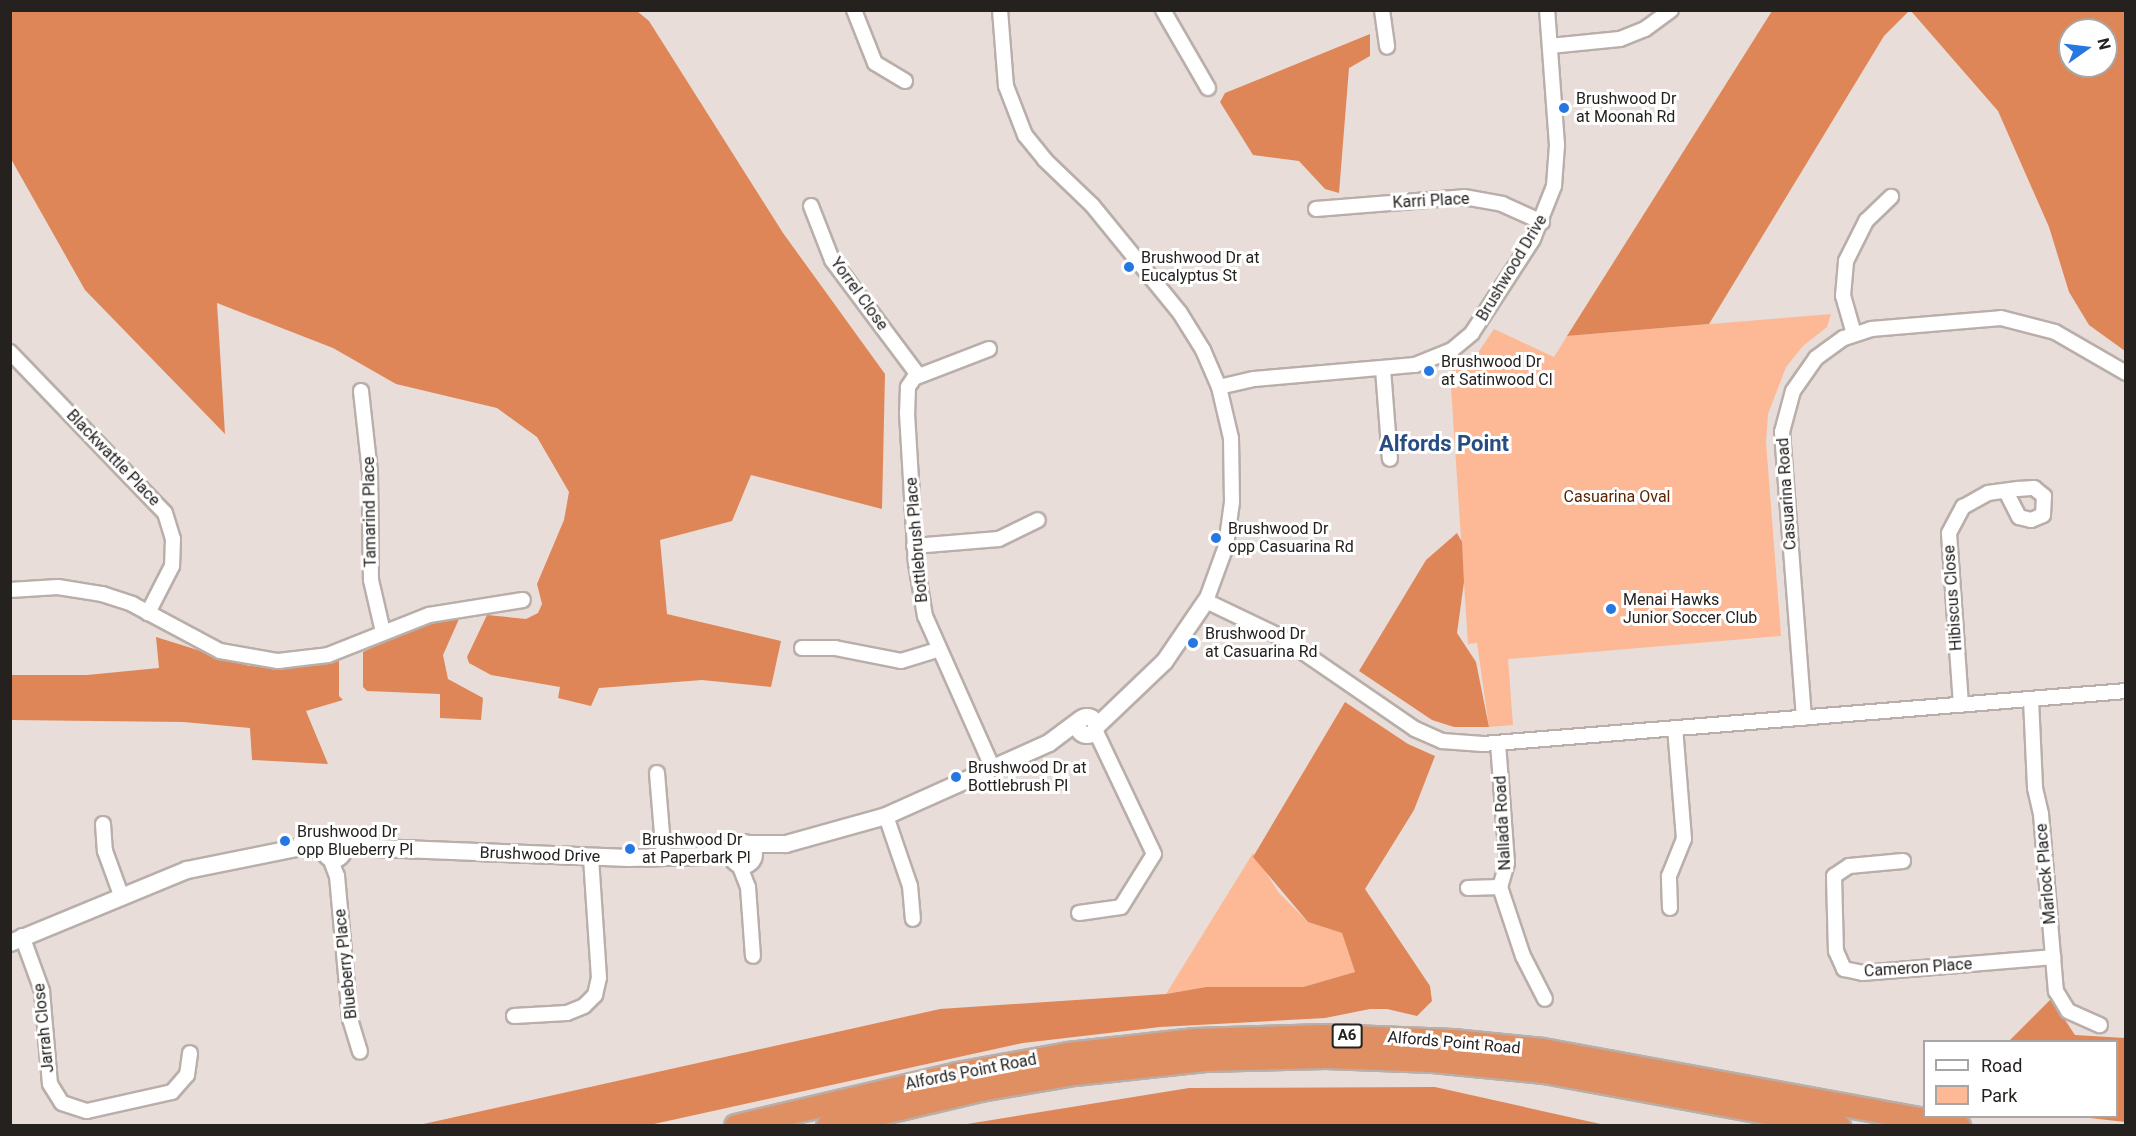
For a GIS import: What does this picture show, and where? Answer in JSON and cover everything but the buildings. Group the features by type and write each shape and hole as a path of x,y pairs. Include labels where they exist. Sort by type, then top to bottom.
{"highway":[{"name":"Alfords Point Road","path":"736,1125 957,1074 1046,1057 1195,1040 1304,1036 1412,1038 1543,1050 1959,1125"},
{"name":"Alfords Point Road","path":"828,1125 981,1090 1075,1074 1205,1060 1326,1057 1433,1060 1544,1072 1839,1125"}],"street":[{"path":"854,10 875,63 905,81"},
{"name":"Brushwood Drive","path":"15,939 121,895 208,864 292,849 335,852 377,848 591,857 744,856 886,816 1089,727 1119,704 1165,661 1206,601 1231,522 1233,457 1219,387 1203,350 1180,313 1092,205 1045,160 1025,135 1006,86 1000,10"},
{"path":"1163,10 1208,88"},
{"path":"1382,10 1388,47"},
{"name":"Brushwood Drive","path":"1219,387 1254,379 1383,369 1429,362 1462,343 1487,314 1542,222 1557,165 1547,10"},
{"path":"1550,46 1620,39 1645,29 1671,10"},
{"name":"Karri Place","path":"1316,208 1464,197 1502,204 1542,222"},
{"path":"1854,334 1843,296 1846,261 1866,221 1891,197"},
{"name":"Yorrel Close","path":"811,206 832,260 918,375"},
{"name":"Casuarina Road","path":"1804,718 1783,460 1784,417 1793,391 1807,368 1825,350 1854,334 1915,323 2016,320 2055,332 2126,373"},
{"path":"918,375 989,349"},
{"name":"Blackwattle Place","path":"10,352 165,513 173,539 172,566 148,613"},
{"path":"1383,369 1390,459"},
{"name":"Bottlebrush Place","path":"918,375 910,382 907,395 914,546 920,598 938,650 993,769"},
{"name":"Tamarind Place","path":"361,391 370,472 371,580 383,632"},
{"name":"Hibiscus Close","path":"1962,705 1948,533 1957,515 1970,500 2006,491"},
{"path":"914,546 993,540 1020,531 1038,520"},
{"path":"10,590 87,590 148,613 220,651 278,661 328,655 429,615 523,600"},
{"path":"1206,601 1281,637 1425,734 1452,743 1498,743 2126,691"},
{"path":"802,648 835,648 901,661 938,650"},
{"name":"Marlock Place","path":"2031,699 2035,788 2042,814 2056,991 2062,1005 2076,1017 2100,1025"},
{"path":"1079,913 1121,907 1154,854 1152,842 1089,727"},
{"path":"1670,908 1671,867 1684,839 1675,728"},
{"name":"Nallada Road","path":"1498,743 1507,863 1505,879 1500,887 1522,956 1545,999"},
{"path":"657,773 664,858"},
{"path":"886,816 907,875 913,919"},
{"path":"103,824 105,851 121,895"},
{"name":"Blueberry Place","path":"335,852 350,1019 360,1051"},
{"path":"744,856 753,956"},
{"path":"514,1016 567,1013 584,1006 595,995 599,978 591,857"},
{"name":"Cameron Place","path":"1903,861 1849,866 1834,876 1836,951 1844,969 1863,973 2053,957"},
{"path":"1468,888 1500,887"},
{"name":"Jarrah Close","path":"15,939 42,991 50,1084 62,1103 87,1111 172,1092 187,1076 190,1053"}],"green space":[{"name":"Casuarina Oval","path":"1831,314 1827,327 1803,346 1786,367 1768,414 1766,442 1781,636 1508,659 1513,725 1489,727 1477,643 1468,644 1450,372 1477,354 1494,329 1554,357 1567,336"},
{"path":"1253,853 1279,893 1308,922 1342,933 1355,972 1303,987 1206,987 1166,994"}],"shaded area":[{"path":"11,11 637,11 649,21 783,233 885,374 882,509 751,475 732,521 660,540 667,614 781,641 771,687 702,680 599,688 591,706 558,698 560,687 491,675 469,663 467,657 487,615 526,619 538,613 542,604 537,584 564,520 569,492 537,437 497,408 396,384 333,348 217,303 225,434 85,290 11,159"},
{"path":"1772,11 1909,11 1884,36 1709,324 1567,336"},
{"path":"1911,11 2125,11 2125,351 2089,325 2069,292 2049,227 1998,111"},
{"path":"1370,34 1370,56 1349,68 1339,193 1325,189 1299,161 1253,155 1220,102 1225,93"},
{"path":"1457,533 1462,542 1464,582 1457,633 1476,662 1489,727 1454,727 1432,720 1359,671 1426,560"},
{"path":"459,619 443,655 448,679 483,698 481,720 440,718 440,694 367,691 363,687 363,652 421,624"},
{"path":"156,637 249,666 294,668 339,661 339,696 343,700 306,711 328,764 252,760 250,728 183,722 11,720 11,675 87,675 159,668"},
{"path":"1345,702 1408,744 1435,756 1414,810 1365,889 1430,986 1432,1001 1417,1016 1387,1009 1370,1009 1325,1018 1160,1027 1023,1043 654,1124 419,1125 940,1009 1166,994 1206,987 1303,987 1355,972 1342,933 1308,922 1253,857"},
{"path":"2051,999 2075,1035 2125,1038 2125,1122 2090,1118 2118,1118 2118,1040 2010,1040"},
{"path":"1435,1087 1605,1125 961,1125 1189,1088"}],"place":[{"name":"Brushwood Dr at Moonah Rd","path":"1564,108"},
{"name":"Brushwood Dr at Eucalyptus St","path":"1129,267"},
{"name":"Brushwood Dr at Satinwood Cl","path":"1429,371"},
{"name":"Brushwood Dr opp Casuarina Rd","path":"1216,538"},
{"name":"Menai Hawks Junior Soccer Club","path":"1611,609"},
{"name":"Brushwood Dr at Casuarina Rd","path":"1193,643"},
{"name":"Brushwood Dr at Bottlebrush Pl","path":"956,777"},
{"name":"Brushwood Dr opp Blueberry Pl","path":"285,841"},
{"name":"Brushwood Dr at Paperbark Pl","path":"630,849"}],"district":[{"name":"Alfords Point","path":"1444,444"}]}
